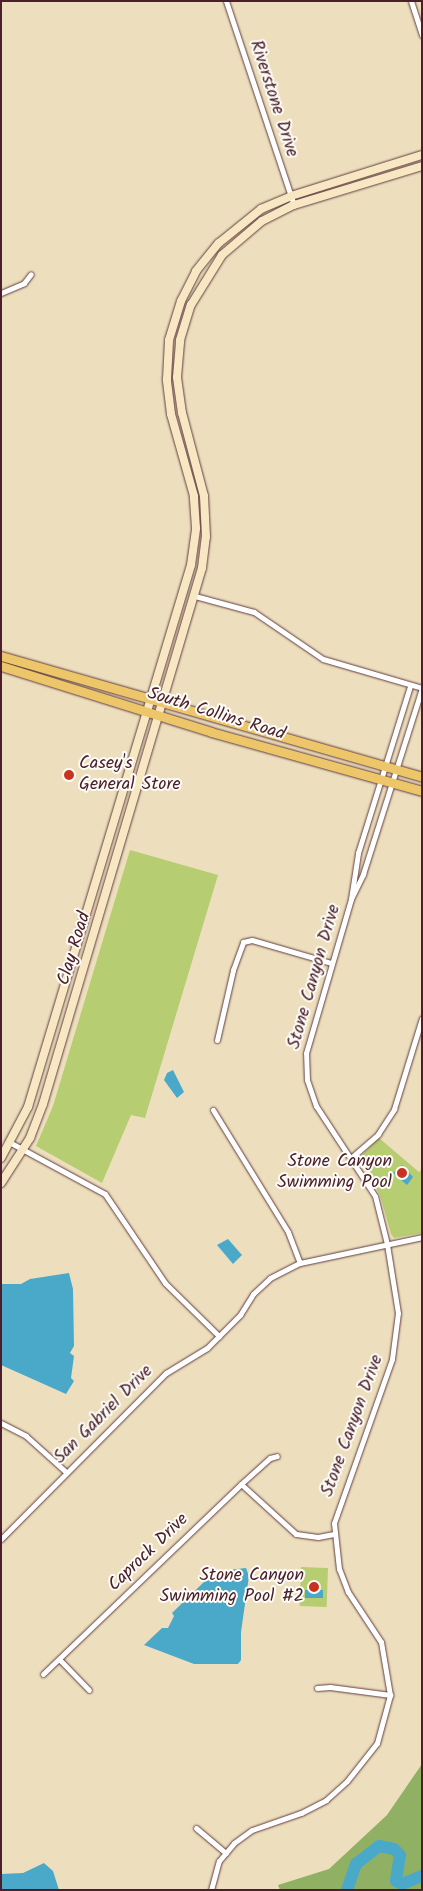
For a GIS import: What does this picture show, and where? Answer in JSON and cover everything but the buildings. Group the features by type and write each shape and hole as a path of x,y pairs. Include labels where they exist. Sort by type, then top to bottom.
{"main road":[{"name":"South Collins Road","path":"3,661 151,699 422,777"},
{"name":"South Collins Road","path":"3,661 160,715 422,791"}],"street":[{"name":"Riverstone Drive","path":"226,1 294,205"},
{"path":"411,1 422,35"},
{"name":"Clay Road","path":"1,1158 11,1143 28,1107 148,711 193,554 196,520 192,488 171,414 166,379 169,340 181,301 196,271 228,234 261,209 291,196 422,155"},
{"name":"Clay Road","path":"1,1183 24,1149 46,1094 195,596 204,554 206,523 202,480 182,413 177,377 180,340 191,305 207,274 229,247 262,221 294,205 422,166"},
{"path":"1,293 24,283 31,274"},
{"path":"181,301 191,305"},
{"path":"182,451 193,448"},
{"path":"183,592 254,612 323,660 422,688"},
{"name":"Stone Canyon Drive","path":"351,899 353,873 363,836 410,686"},
{"name":"Stone Canyon Drive","path":"210,1890 219,1861 226,1852 252,1830 301,1813 326,1800 347,1781 377,1743 390,1695 381,1642 348,1592 339,1569 334,1534 339,1504 392,1359 397,1334 398,1313 387,1244 375,1196 352,1157 316,1106 307,1080 308,1041 351,899 374,839 422,688"},
{"path":"363,836 374,839"},
{"path":"217,1040 233,970 243,942 252,940 331,964"},
{"path":"352,1157 378,1134 394,1109 422,1018"},
{"path":"213,1110 288,1232 300,1263"},
{"path":"11,1143 105,1194 165,1282 219,1336"},
{"name":"San Gabriel Drive","path":"1,1539 166,1373 190,1361 219,1336 240,1315 253,1294 270,1278 300,1263 422,1237"},
{"path":"1,1423 26,1436 66,1472"},
{"name":"Caprock Drive","path":"43,1674 241,1484 270,1458 277,1456"},
{"path":"241,1484 296,1534 318,1537 334,1534"},
{"path":"59,1659 89,1690"},
{"path":"317,1688 330,1687 390,1695"},
{"path":"196,1828 226,1852"}],"green space":[{"path":"130,850 218,875 145,1118 131,1115 102,1183 36,1146 53,1106"},
{"path":"379,1138 419,1172 422,1169 422,1233 394,1238 391,1234 380,1195 360,1160 361,1156"},
{"name":"Stone Canyon Swimming Pool #2","path":"301,1567 328,1568 327,1607 300,1606"},
{"path":"422,1764 422,1890 280,1890 278,1885 329,1869 387,1815"}],"water":[{"path":"173,1070 184,1092 177,1098 164,1080 167,1073"},
{"path":"402,1165 413,1177 407,1185 393,1173"},
{"path":"228,1239 242,1255 233,1264 217,1245"},
{"path":"69,1273 73,1289 74,1346 70,1353 74,1356 71,1378 74,1381 66,1394 1,1365 1,1284 21,1284 30,1279"},
{"path":"246,1568 249,1576 241,1632 241,1660 238,1664 194,1664 144,1645 162,1628 168,1628 174,1616 172,1613 206,1580 228,1570"},
{"path":"305,1590 323,1590 323,1598 305,1598"},
{"path":"44,1863 53,1871 59,1890 1,1890 1,1874 23,1873"}],"waterway":[{"path":"347,1890 356,1864 379,1846 394,1849 400,1855 396,1881 402,1884 422,1876"}],"place":[{"name":"Casey's General Store","path":"69,775"},
{"name":"Stone Canyon Swimming Pool","path":"402,1173"},
{"name":"Stone Canyon Swimming Pool #2","path":"314,1587"}]}
